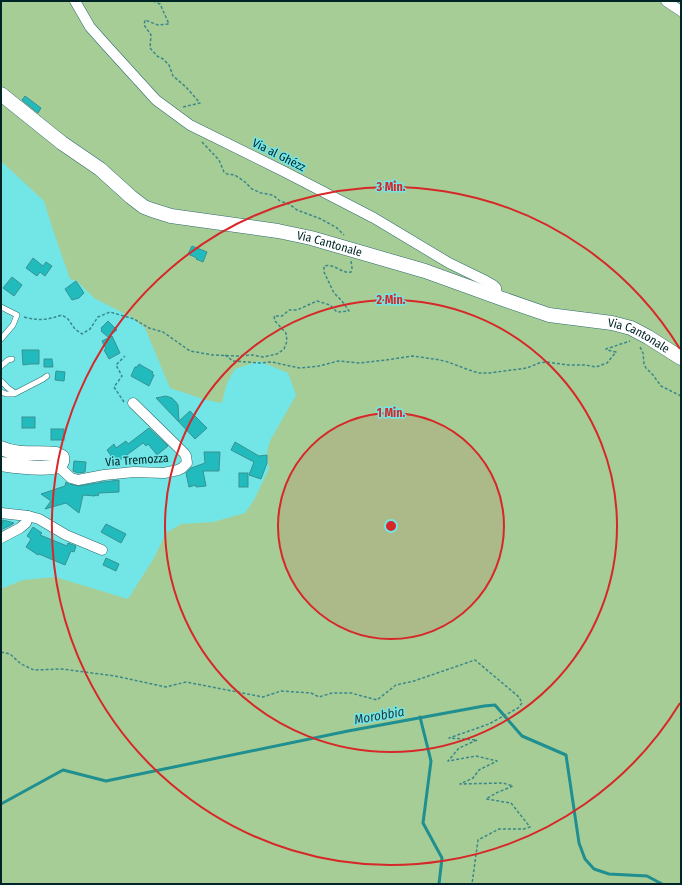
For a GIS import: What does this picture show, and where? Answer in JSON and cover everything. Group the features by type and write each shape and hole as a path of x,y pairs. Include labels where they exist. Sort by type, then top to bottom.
{"street":[{"name":"Via al Ghézz","path":"76,1 90,27 156,100 190,125 374,218 449,263 493,285 496,288 497,297"},
{"path":"666,1 681,11"},
{"name":"Via Cantonale","path":"1,94 62,143 100,169 137,202 152,210 171,216 311,238 425,271 549,315 612,323 631,328 681,358"},
{"name":"Via Tremozza","path":"58,466 71,478 78,480 104,475 134,472 164,474 182,468 186,463 186,456 184,453 134,403"},
{"path":"1,448 25,453 56,454 60,455 63,460 58,466 48,468 1,464"},
{"path":"1,513 28,516 39,519 66,536 102,550"},
{"path":"1,538 20,528 26,523 28,516"}],"lane":[{"path":"1,307 17,315 13,325 1,339"},
{"path":"1,366 8,360 12,359"},
{"path":"1,392 9,394 15,393 47,376"},
{"path":"1,380 15,393"}],"path":[{"path":"153,1 160,4 169,24 158,25 145,20 144,25 151,35 150,48 157,56 169,65 173,76 186,87 200,103 171,111"},
{"path":"17,315 38,320 62,315 68,319 75,329 82,334 90,329 98,317 110,312 134,320 149,328 163,332 190,350 213,355 252,355 263,357 277,354 284,349 287,341 286,333 275,321 274,316 282,316 289,310 297,310 317,301 330,305 337,312 349,311 342,301 334,294 324,272 324,266 333,266 347,273 352,272 350,263 353,256 351,242 331,224 297,210 289,204 280,201 273,195 261,193 252,189 235,175 224,172 219,160 201,140"},
{"path":"225,355 233,361 260,364 272,362 300,368 319,366 338,361 359,362 413,356 444,361 479,373 490,373 526,368 539,363 547,362 596,367 607,363 616,352 607,350 606,348 630,341 635,343"},
{"path":"640,346 643,353 644,364 660,386 681,396"},
{"path":"125,356 116,365 122,376 114,387 124,402 134,403"},
{"path":"1,652 10,654 21,664 34,670 62,669 115,676 166,686 186,682 263,697 281,691 311,693 319,697 332,693 351,693 377,700 396,685 414,681 475,660 519,697 522,703 518,708 489,724 449,738 477,740 459,748 448,761 476,756 497,761 479,770 473,778 460,784 503,783 513,786 486,799 511,803 530,826 524,829 499,829 478,840 472,884"}],"green space":[{"path":"1,1 681,1 681,884 1,884 1,589 23,580 55,577 128,599 154,558 166,533 181,524 213,522 245,513 254,500 269,469 267,452 270,441 296,395 288,373 259,361 235,369 227,383 222,403 206,400 170,388 145,328 131,317 94,298 77,281 70,279 44,201 1,161"}],"building":[{"path":"25,96 41,108 38,113 22,100"},
{"path":"192,246 207,252 203,262 188,254"},
{"path":"33,258 43,266 46,262 52,266 45,276 40,272 37,276 26,268"},
{"path":"12,277 22,285 14,296 3,288"},
{"path":"76,281 84,293 79,298 72,300 65,289"},
{"path":"108,321 117,330 108,337 101,331 101,328"},
{"path":"112,336 120,353 109,359 104,350 106,349 102,341"},
{"path":"22,350 39,350 39,364 23,365"},
{"path":"44,359 52,359 53,367 44,367"},
{"path":"139,364 153,372 152,374 154,375 149,386 131,376 135,367"},
{"path":"56,371 65,372 64,381 55,380"},
{"path":"166,396 172,398 178,405 179,421 190,411 207,428 195,439 156,398"},
{"path":"22,417 35,417 35,428 22,428"},
{"path":"149,428 168,446 157,455 148,444 146,446 143,443 116,463 107,450 114,444 116,448 126,441 128,444"},
{"path":"51,429 64,429 64,440 51,440"},
{"path":"235,442 259,456 267,455 267,463 261,479 249,475 254,462 231,450"},
{"path":"204,452 220,452 219,471 203,471 206,486 196,487 196,485 189,487 186,473 191,468 205,463"},
{"path":"74,461 86,462 85,472 78,473 73,471"},
{"path":"239,473 248,473 248,487 239,487"},
{"path":"119,480 119,492 99,493 98,496 83,495 79,513 66,503 45,509 51,501 41,494 65,486 66,482 79,486"},
{"path":"3,520 14,523 1,529"},
{"path":"106,524 126,534 121,543 101,532"},
{"path":"33,527 42,533 40,535 67,546 68,543 76,546 74,552 71,551 65,565 39,554 38,555 26,547 31,539 27,536"},
{"path":"106,558 119,564 116,571 103,565"}],"waterway":[{"name":"Morobbia","path":"1,804 63,770 106,781 348,731 495,705 522,736 566,755 579,843 585,859 594,869 609,874 647,876 662,884"},
{"path":"420,717 431,761 423,823 442,858 439,884"}]}
